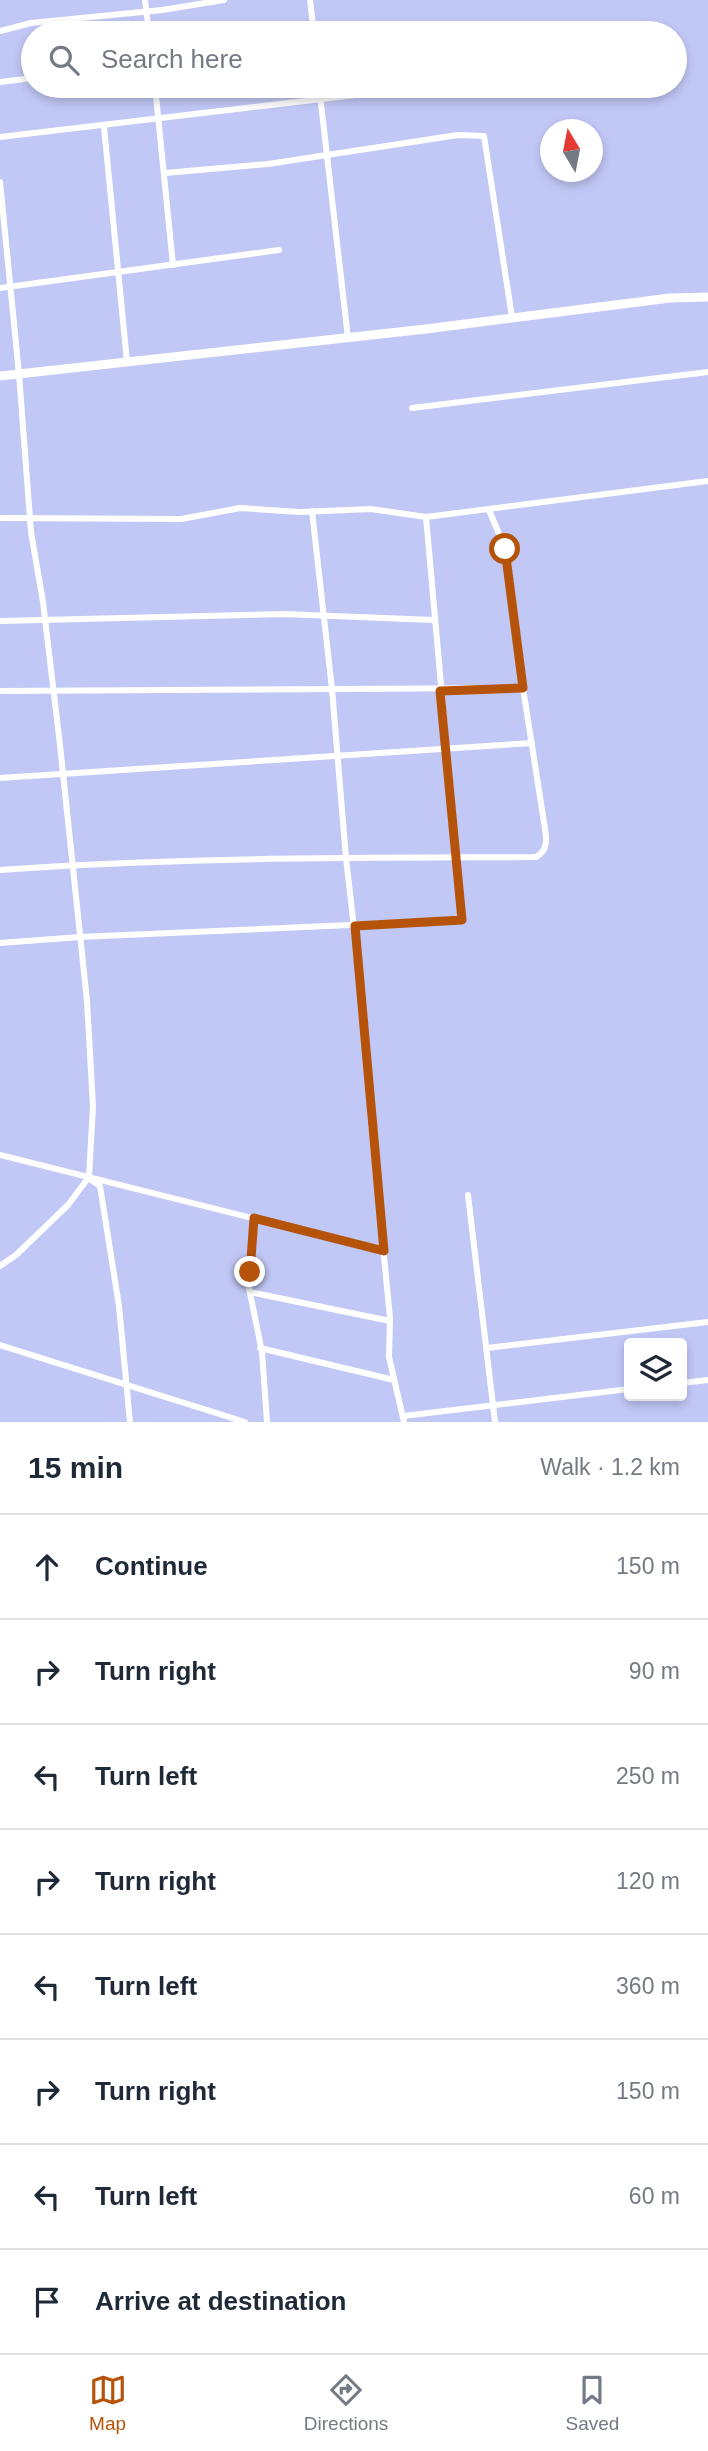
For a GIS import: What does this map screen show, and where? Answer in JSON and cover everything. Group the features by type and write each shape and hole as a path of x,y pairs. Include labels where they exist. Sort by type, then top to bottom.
{"street":[{"path":"145,0 148,21"},
{"path":"52,21 147,12 224,0"},
{"path":"310,0 313,21"},
{"path":"0,31 21,26"},
{"path":"0,82 21,79"},
{"path":"156,98 173,265"},
{"path":"0,137 337,98"},
{"path":"321,100 348,338"},
{"path":"104,127 127,362"},
{"path":"165,173 327,155 458,135 484,136 512,317"},
{"path":"0,182 30,518 46,620 80,937 93,1107 89,1177 68,1205 0,1266"},
{"path":"0,288 279,250"},
{"path":"0,376 348,338 670,298 708,297"},
{"path":"412,408 708,372"},
{"path":"0,518 181,519 240,508 313,511 370,509 426,517 708,481"},
{"path":"0,870 72,865 346,858 536,857 542,853 547,841 523,688 507,553 489,510"},
{"path":"313,511 346,858 355,926 390,1321 389,1357 403,1419 624,1391"},
{"path":"0,943 462,920 433,620 426,517"},
{"path":"0,621 323,615 433,620"},
{"path":"0,691 440,691 523,688"},
{"path":"0,778 531,743"},
{"path":"0,1155 384,1251"},
{"path":"89,1177 100,1186 130,1422"},
{"path":"468,1195 495,1422"},
{"path":"254,1218 250,1292 260,1348 267,1422"},
{"path":"250,1292 390,1321"},
{"path":"487,1348 708,1322"},
{"path":"0,1345 245,1422"},
{"path":"260,1348 394,1380"},
{"path":"687,1382 708,1380"}],"route":[{"path":"250,1272 254,1218 384,1251 355,926 462,920 440,691 523,688 505,549"}]}
